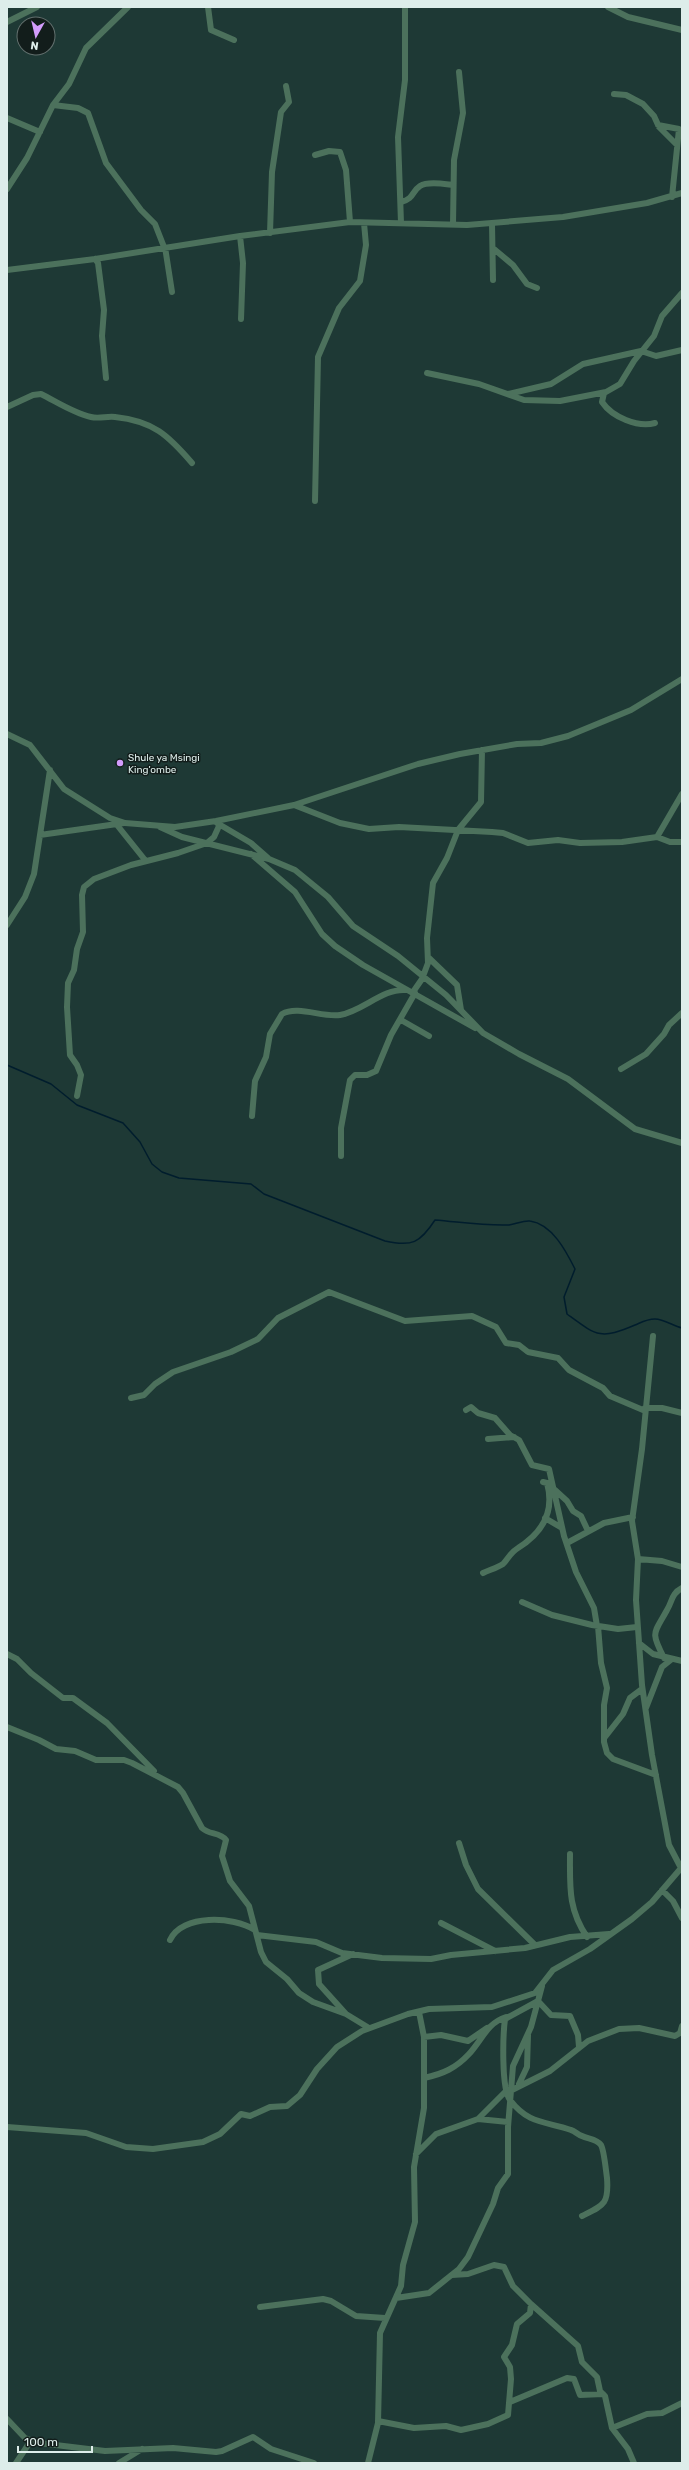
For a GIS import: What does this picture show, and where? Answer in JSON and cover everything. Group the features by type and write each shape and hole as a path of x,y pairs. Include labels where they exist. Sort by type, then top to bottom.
{"street":[{"path":"7,22 37,7"},
{"path":"7,189 17,176 53,105 69,84 86,48 128,7"},
{"path":"208,7 211,30 234,40"},
{"path":"401,223 398,137 405,80 405,7"},
{"path":"608,7 628,17 682,30"},
{"path":"453,224 452,185 456,144 463,113 459,72"},
{"path":"270,233 272,172 281,112 289,102 286,86"},
{"path":"614,94 626,95 643,104 658,125 677,144"},
{"path":"53,105 78,108 88,113 106,163 141,210 155,224 164,247 172,292"},
{"path":"7,118 40,132"},
{"path":"658,125 679,129 672,197"},
{"path":"315,155 329,151 340,152 346,170 350,222"},
{"path":"401,202 411,198 417,189 425,184 452,185"},
{"path":"7,270 95,259 240,236 350,222 492,224 586,214 672,197 682,193"},
{"path":"315,501 318,356 341,305 360,281 366,245 364,222"},
{"path":"492,224 494,248 493,280"},
{"path":"240,236 243,263 241,319"},
{"path":"494,248 514,265 527,284 537,288"},
{"path":"95,259 98,263 104,306 102,336 106,378"},
{"path":"427,373 479,384 507,394 516,399 544,401 586,398 604,393 618,388 641,351 654,336 662,316 682,293"},
{"path":"507,394 551,384 583,364 641,351 656,356 680,350 682,357"},
{"path":"604,393 602,402 616,416 641,425 655,423"},
{"path":"7,407 40,394 84,415 101,418 115,417 136,421 155,428 170,438 192,462"},
{"path":"7,734 30,745 59,784 70,794 110,818 125,823 175,827 218,823 294,805 418,764 482,750 541,743 568,736 631,710 682,679"},
{"path":"341,1156 341,1128 350,1080 355,1075 368,1075 376,1071 391,1035 401,1020 412,992 424,975 429,958 427,938 433,883 447,858 458,830 481,802 482,750"},
{"path":"7,925 25,897 33,878 50,770"},
{"path":"657,838 682,794"},
{"path":"294,805 340,823 369,829 399,828 458,830 503,834 528,843 558,840 580,843 622,842 657,838 670,842 682,841"},
{"path":"40,835 125,823"},
{"path":"77,1096 81,1075 78,1065 70,1055 67,1007 68,983 74,970 77,949 84,932 83,890 94,880 145,860 178,853 207,843 214,837 218,823"},
{"path":"218,823 251,843 269,859"},
{"path":"117,825 145,860"},
{"path":"158,826 182,837 269,859 303,875 328,897 353,926 424,975 483,1033"},
{"path":"251,854 295,892 327,939 363,965 519,1054 568,1079 630,1126 654,1136 682,1143"},
{"path":"429,958 457,985 462,1012"},
{"path":"252,1116 254,1081 266,1057 270,1034 282,1014 292,1011 339,1015 358,1010 396,991 412,992"},
{"path":"621,1069 646,1054 664,1034 669,1025 682,1014"},
{"path":"401,1020 429,1036"},
{"path":"131,1398 144,1395 155,1384 173,1372 231,1352 258,1339 278,1318 329,1292 405,1320 472,1316 496,1327 506,1343 519,1345 528,1352 558,1358 569,1370 603,1388 610,1396 644,1409 662,1408 682,1413"},
{"path":"7,2127 86,2133 126,2147 153,2149 203,2142 220,2134 241,2114 250,2116 270,2107 287,2106 300,2095 317,2069 337,2046 369,2028 429,2009 492,2007 530,1995 542,1986 553,1970 612,1934 652,1902 682,1867 669,1845 642,1689 637,1627 636,1600 638,1559 633,1517 642,1449 644,1409 653,1336"},
{"path":"466,1410 471,1407 478,1413 495,1418 519,1440 524,1448 529,1462 536,1467 549,1469 566,1543 576,1572 594,1608 601,1663 608,1688 604,1706 604,1738 607,1753 612,1759 656,1775"},
{"path":"488,1439 514,1437"},
{"path":"483,1573 501,1565 517,1548 528,1543 539,1531 551,1501 547,1484 543,1482"},
{"path":"555,1490 567,1501 573,1512 581,1516 588,1531"},
{"path":"566,1543 604,1523 633,1517"},
{"path":"545,1518 562,1528"},
{"path":"638,1559 662,1561 682,1567"},
{"path":"664,1658 655,1638 656,1628 667,1610 672,1595 682,1588"},
{"path":"522,1602 552,1615 597,1626 618,1629 637,1627"},
{"path":"639,1643 649,1652 664,1658 682,1661"},
{"path":"7,1654 17,1659 31,1673 63,1698 73,1698 107,1724 138,1757 162,1778"},
{"path":"646,1710 662,1667 672,1659"},
{"path":"604,1738 623,1714 630,1698 642,1689"},
{"path":"7,1727 39,1740 54,1749 75,1751 96,1760 124,1760 140,1766 183,1792 205,1831 221,1836 226,1840 222,1858 230,1881 249,1906 266,1962 283,1974 300,1993 313,2002 346,2014 369,2028"},
{"path":"459,1843 466,1865 478,1889 535,1945"},
{"path":"570,1854 570,1894 573,1910 587,1937"},
{"path":"662,1890 673,1901 682,1918"},
{"path":"170,1940 175,1931 203,1919 244,1924 256,1932 310,1940 330,1949 353,1954 382,1958 431,1959 535,1945 570,1937 587,1937 612,1934"},
{"path":"441,1923 495,1951"},
{"path":"346,2014 319,1984 318,1970 353,1954"},
{"path":"509,2090 513,2066 528,2034 542,1986"},
{"path":"424,2037 441,2035 468,2041 506,2017 538,2001"},
{"path":"538,2001 551,2015 570,2016 578,2035 578,2047"},
{"path":"368,2463 378,2421 380,2333 385,2318 401,2286 403,2265 415,2222 415,2155 423,2119 424,2078 424,2037 419,2012"},
{"path":"396,2298 424,2295 438,2287 468,2258 493,2204 495,2192 508,2174 508,2122 510,2100 502,2041 506,2017"},
{"path":"415,2155 436,2134 478,2119 509,2090 550,2071 570,2056 578,2047 588,2041 628,2027 651,2030 675,2036 680,2033 682,2026"},
{"path":"424,2078 440,2075 453,2068 470,2053 488,2028"},
{"path":"518,2086 527,2067 528,2034"},
{"path":"510,2100 537,2122 574,2131 581,2136 596,2141 601,2146 607,2173 608,2195 598,2208 582,2216"},
{"path":"478,2119 508,2122"},
{"path":"452,2275 468,2274 494,2265 504,2267 513,2286 531,2304 576,2343 582,2362 597,2377 606,2399 612,2428 628,2449 634,2463"},
{"path":"260,2307 323,2299 331,2300 356,2316 385,2318"},
{"path":"378,2421 414,2428 440,2425 466,2430 506,2417 510,2402 511,2370 504,2357 512,2345 517,2324 530,2313 531,2304"},
{"path":"510,2402 567,2378 574,2379 580,2395 603,2394"},
{"path":"612,2428 647,2414 662,2413 682,2403"},
{"path":"7,2419 30,2442 106,2451 143,2449 222,2451 252,2438 271,2448 314,2463"},
{"path":"16,2463 30,2442"},
{"path":"119,2463 143,2449"}],"waterway":[{"path":"7,1065 51,1084 77,1105 123,1123 140,1142 152,1164 162,1172 179,1178 251,1184 264,1194 385,1241 394,1243 409,1243 414,1241 425,1234 435,1220 490,1225 509,1225 528,1221 538,1223 545,1227 557,1239 575,1269 564,1297 567,1314 592,1331 606,1334 614,1333 652,1319 662,1320 682,1328"}],"place":[{"name":"Shule ya Msingi King'ombe","path":"120,763"}]}
